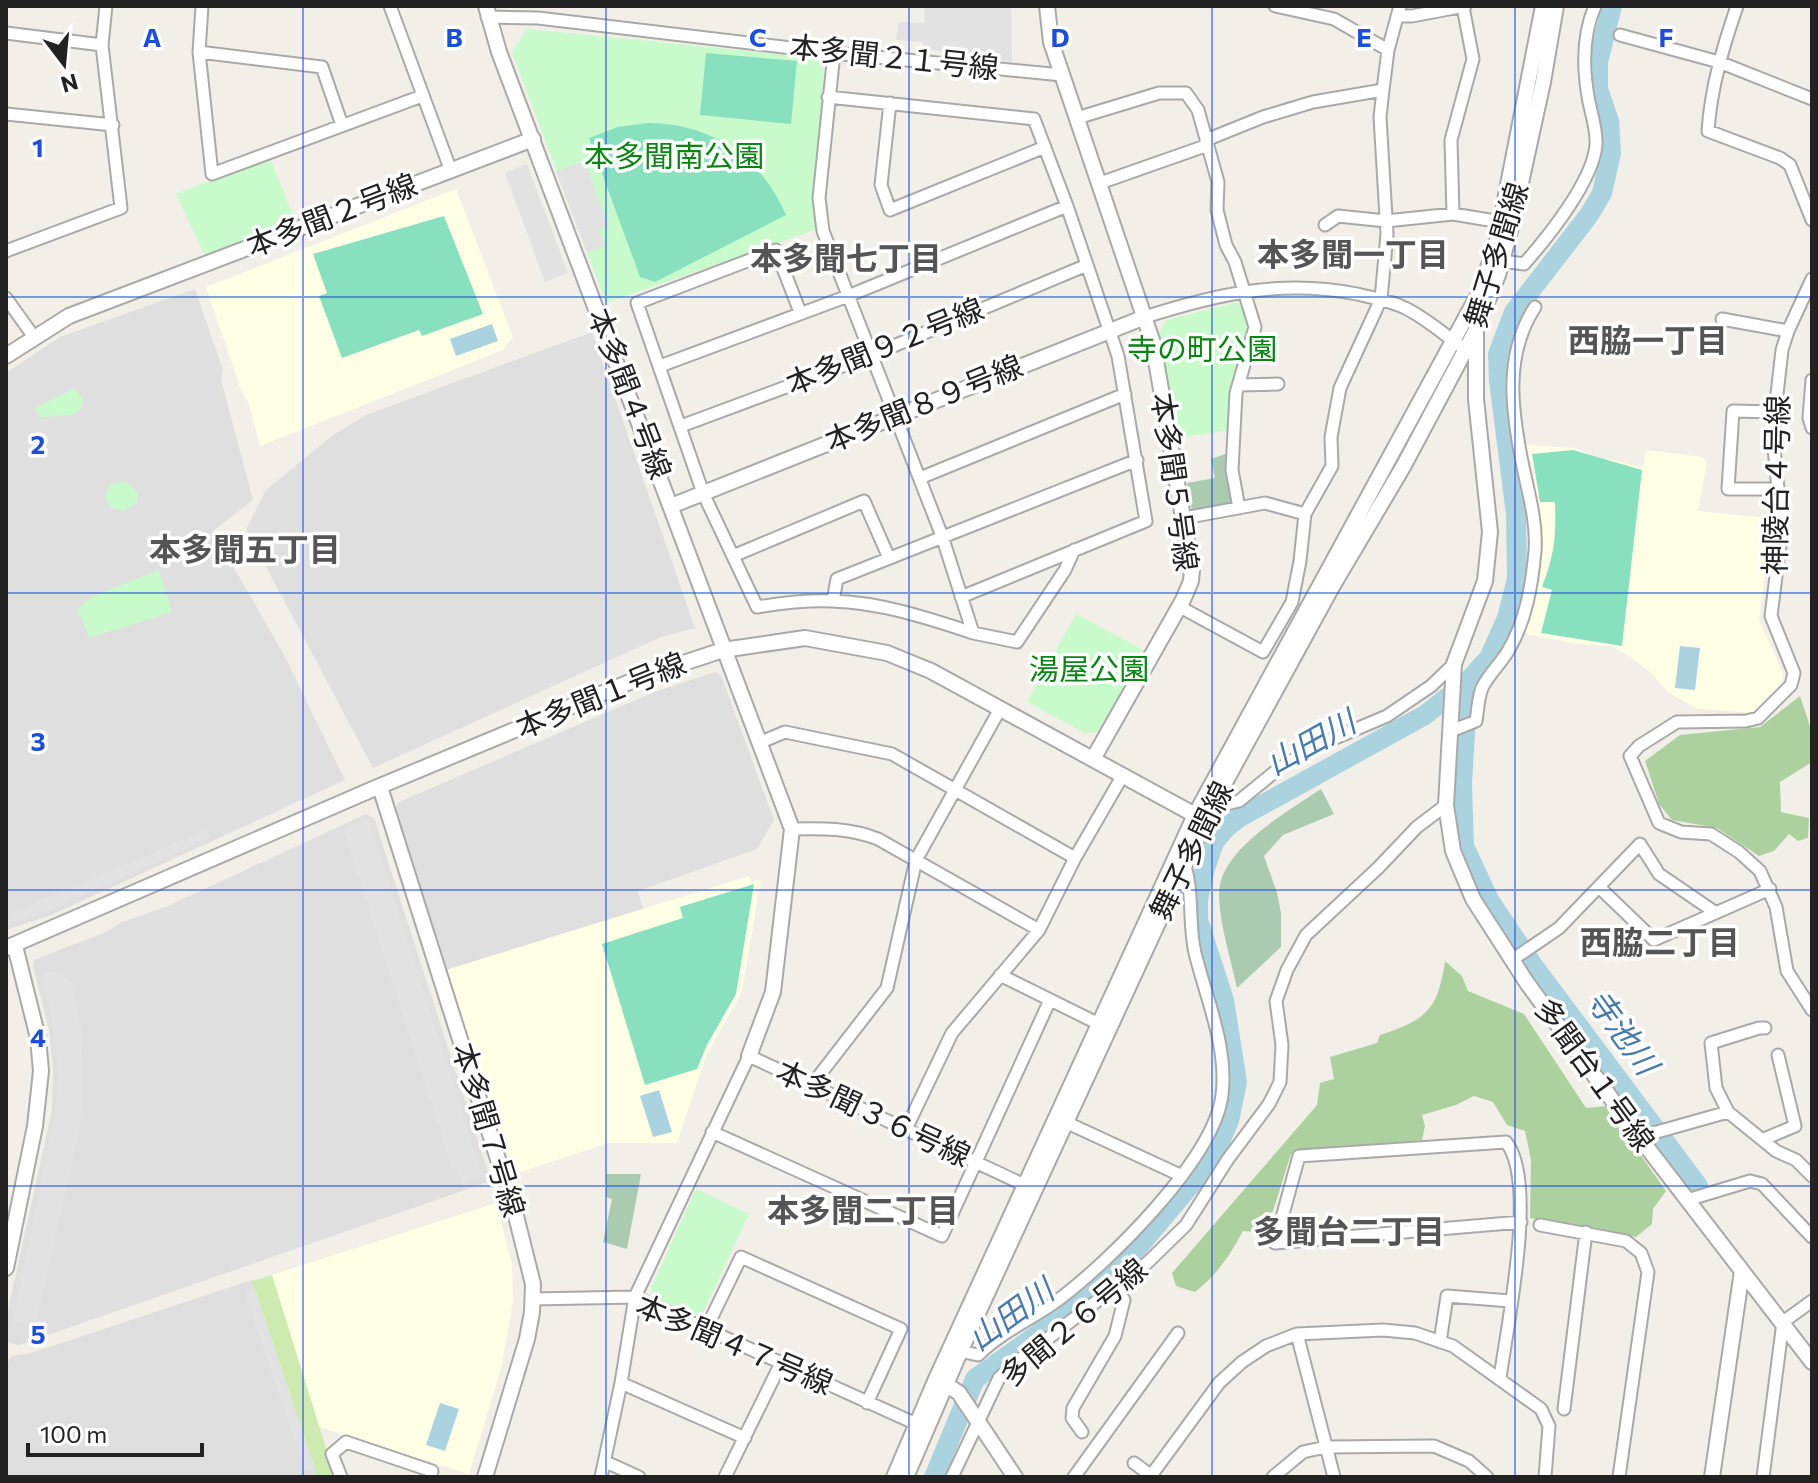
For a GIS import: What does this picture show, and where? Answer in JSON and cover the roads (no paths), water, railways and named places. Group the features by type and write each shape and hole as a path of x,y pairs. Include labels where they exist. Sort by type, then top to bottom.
{"street":[{"path":"6,251 121,208 102,45 106,6"},
{"path":"202,6 199,52 212,174 422,96"},
{"path":"390,6 451,171"},
{"name":"本多聞５号線","path":"1047,6 1051,42 1153,343 1192,570 1191,581 1180,607 1093,759"},
{"path":"1275,6 1334,19 1388,50"},
{"path":"1180,607 1263,652 1292,602 1305,514 1332,466 1331,437 1340,388 1381,299 1387,234 1380,117 1388,50 1398,11 1412,16 1464,6 1473,59 1451,140 1453,214"},
{"name":"舞子多聞線","path":"1506,223 1543,6"},
{"name":"舞子多聞線","path":"1104,1026 1211,808 1332,587 1403,467 1476,330 1543,82 1556,6"},
{"path":"1496,260 1524,264 1587,178 1596,136 1587,90 1584,52 1590,16 1595,6"},
{"path":"1737,6 1719,62 1710,102 1708,131 1780,158 1790,165 1812,220"},
{"path":"486,11 533,139"},
{"name":"本多聞２１号線","path":"486,11 834,53 1062,75"},
{"path":"6,33 102,45"},
{"path":"1620,35 1719,62 1812,99"},
{"path":"199,52 322,67 342,125"},
{"path":"834,53 819,198 823,231 942,536 973,633"},
{"path":"1100,183 1207,143 1263,117 1313,102 1383,90"},
{"path":"1077,118 1159,93 1186,93 1198,110 1218,182 1217,210 1226,245 1235,262 1255,327 1236,393 1232,470 1239,508"},
{"path":"828,97 1034,119 1110,329 1125,394 1146,521 961,597"},
{"path":"890,103 881,185 890,210 1045,147"},
{"path":"6,114 113,125"},
{"name":"本多聞２号線","path":"6,356 69,316 533,139"},
{"name":"本多聞４号線","path":"533,139 723,650"},
{"path":"660,366 848,296 1067,206"},
{"path":"1325,225 1338,216 1386,221 1453,214 1506,223"},
{"path":"800,312 776,250 637,303 703,493 757,607 833,601 886,609 1017,642 1065,570 1074,550"},
{"name":"舞子多聞線","path":"906,1477 941,1381 1104,1026 1195,815 1496,260"},
{"name":"本多聞９２号線","path":"681,426 872,355 1087,265"},
{"name":"神陵台４号線","path":"1812,279 1782,350 1775,412 1774,448 1782,529 1771,616 1794,673 1791,685 1758,718 1746,721 1677,722 1639,746 1630,756 1659,823 1681,832 1711,834 1739,852 1760,871 1770,889 1787,971 1812,1010"},
{"path":"1145,317 1195,301 1301,286 1381,299 1406,308 1466,350"},
{"path":"6,298 34,337"},
{"path":"1461,727 1476,721 1481,688 1508,652 1520,626 1531,587 1536,537 1512,403 1518,342 1525,322 1535,307"},
{"name":"本多聞８９号線","path":"671,506 1145,317"},
{"path":"1722,319 1788,331"},
{"name":"多聞台１号線","path":"1476,330 1476,399 1490,532 1485,581 1454,670 1461,727 1446,805 1460,874 1484,918 1521,954 1652,1133 1687,1200 1810,1355"},
{"path":"1812,380 1809,418 1812,428"},
{"path":"1240,385 1278,384"},
{"path":"920,478 1125,394"},
{"path":"1775,412 1733,411 1728,489 1778,489"},
{"path":"833,601 837,579 1137,460"},
{"path":"733,556 864,501 889,558"},
{"path":"1184,518 1265,503 1305,514"},
{"name":"本多聞１号線","path":"11,947 644,676 723,650 805,638 887,653 931,671 1195,815"},
{"name":"本多聞３６号線","path":"723,650 792,829 773,992 749,1056 1030,1188"},
{"path":"1195,815 1239,801 1277,770 1314,747 1387,716 1454,670"},
{"path":"811,1086 887,988 916,860 1000,709"},
{"path":"761,742 785,732 892,754 1075,858"},
{"path":"906,1129 952,1033 1039,930 1075,858 1123,775"},
{"name":"本多聞７号線","path":"380,787 516,1216 533,1284 527,1339 485,1477"},
{"name":"多聞２６号線","path":"952,1477 999,1378 1147,1263 1186,1225 1228,1159 1269,1104 1280,1082 1282,1045 1276,1001 1287,970 1306,935 1417,827 1446,805"},
{"path":"792,829 829,828 859,832 916,860 1039,930"},
{"path":"1521,954 1559,928 1640,844 1659,874 1716,913"},
{"path":"955,1350 978,1355 991,1342 1058,1299 1148,1219 1214,1126 1222,1095 1222,1056 1194,950 1190,924 1190,881 1184,863"},
{"path":"1599,887 1654,940 1770,889"},
{"path":"6,1268 35,1126 41,1071 38,1038 11,947"},
{"path":"1000,975 1104,1026"},
{"path":"712,1132 942,1236 1050,1000"},
{"path":"1765,1028 1711,1043 1716,1088 1728,1112 1776,1151 1796,1160 1812,1176"},
{"path":"1764,1139 1795,1126 1778,1055"},
{"path":"601,1477 635,1297 749,1056"},
{"path":"1652,1133 1728,1112"},
{"path":"1061,1120 1180,1175"},
{"path":"1500,1378 1521,1222 1515,1153 1506,1142 1299,1156 1275,1243 1521,1222"},
{"path":"1687,1200 1750,1181 1762,1184 1812,1237"},
{"path":"1540,1225 1626,1241 1641,1253 1648,1272 1619,1477"},
{"path":"1564,1409 1586,1232"},
{"path":"706,1329 741,1257 901,1329 867,1403"},
{"path":"1712,1477 1742,1271"},
{"path":"1082,1432 1072,1418 1073,1408 1115,1336 1124,1300 1115,1287"},
{"path":"1440,1342 1447,1296 1510,1301"},
{"name":"本多聞４７号線","path":"533,1299 635,1297 922,1427"},
{"path":"1763,1477 1783,1322 1812,1301"},
{"path":"1134,1463 1151,1476 1219,1383 1266,1346 1297,1334 1383,1330 1415,1333 1453,1346 1541,1409 1549,1426 1545,1477"},
{"path":"1074,1477 1178,1333"},
{"path":"1297,1334 1334,1477"},
{"path":"725,1477 782,1361"},
{"path":"941,1381 959,1393 978,1419 1008,1473"},
{"path":"621,1383 745,1438"},
{"name":"舞子多聞線","path":"894,1477 922,1427"},
{"path":"341,1477 332,1454 346,1442 432,1471 430,1477"},
{"path":"1273,1477 1303,1452 1326,1447 1434,1446 1469,1461 1487,1477"},
{"path":"606,1462 639,1477"}],"water":[{"path":"492,324 498,341 456,356 450,339"},
{"path":"1680,646 1700,648 1695,690 1675,688"},
{"path":"659,1090 672,1132 653,1137 640,1096"},
{"path":"440,1403 459,1409 445,1451 426,1445"}],"waterway":[{"name":"山田川","path":"934,1477 975,1379 1073,1309 1139,1246 1197,1177 1229,1121 1237,1082 1224,1000 1198,920 1198,900 1214,842 1240,817 1425,715 1468,681 1489,658 1507,618 1517,579 1516,514 1498,354 1514,312 1589,215 1602,193 1611,153 1609,121 1598,89 1598,62 1612,6"},
{"name":"寺池川","path":"1468,681 1462,784 1464,846 1489,900 1532,964 1698,1186"}],"district":[{"name":"本多聞一丁目","path":"1353,255"},
{"name":"本多聞七丁目","path":"846,259"},
{"name":"西脇一丁目","path":"1648,341"},
{"name":"本多聞五丁目","path":"245,550"},
{"name":"西脇二丁目","path":"1660,943"},
{"name":"本多聞二丁目","path":"863,1211"},
{"name":"多聞台二丁目","path":"1349,1232"}],"park label":[{"name":"本多聞南公園","path":"674,157"},
{"name":"寺の町公園","path":"1202,350"},
{"name":"湯屋公園","path":"1089,670"}]}
